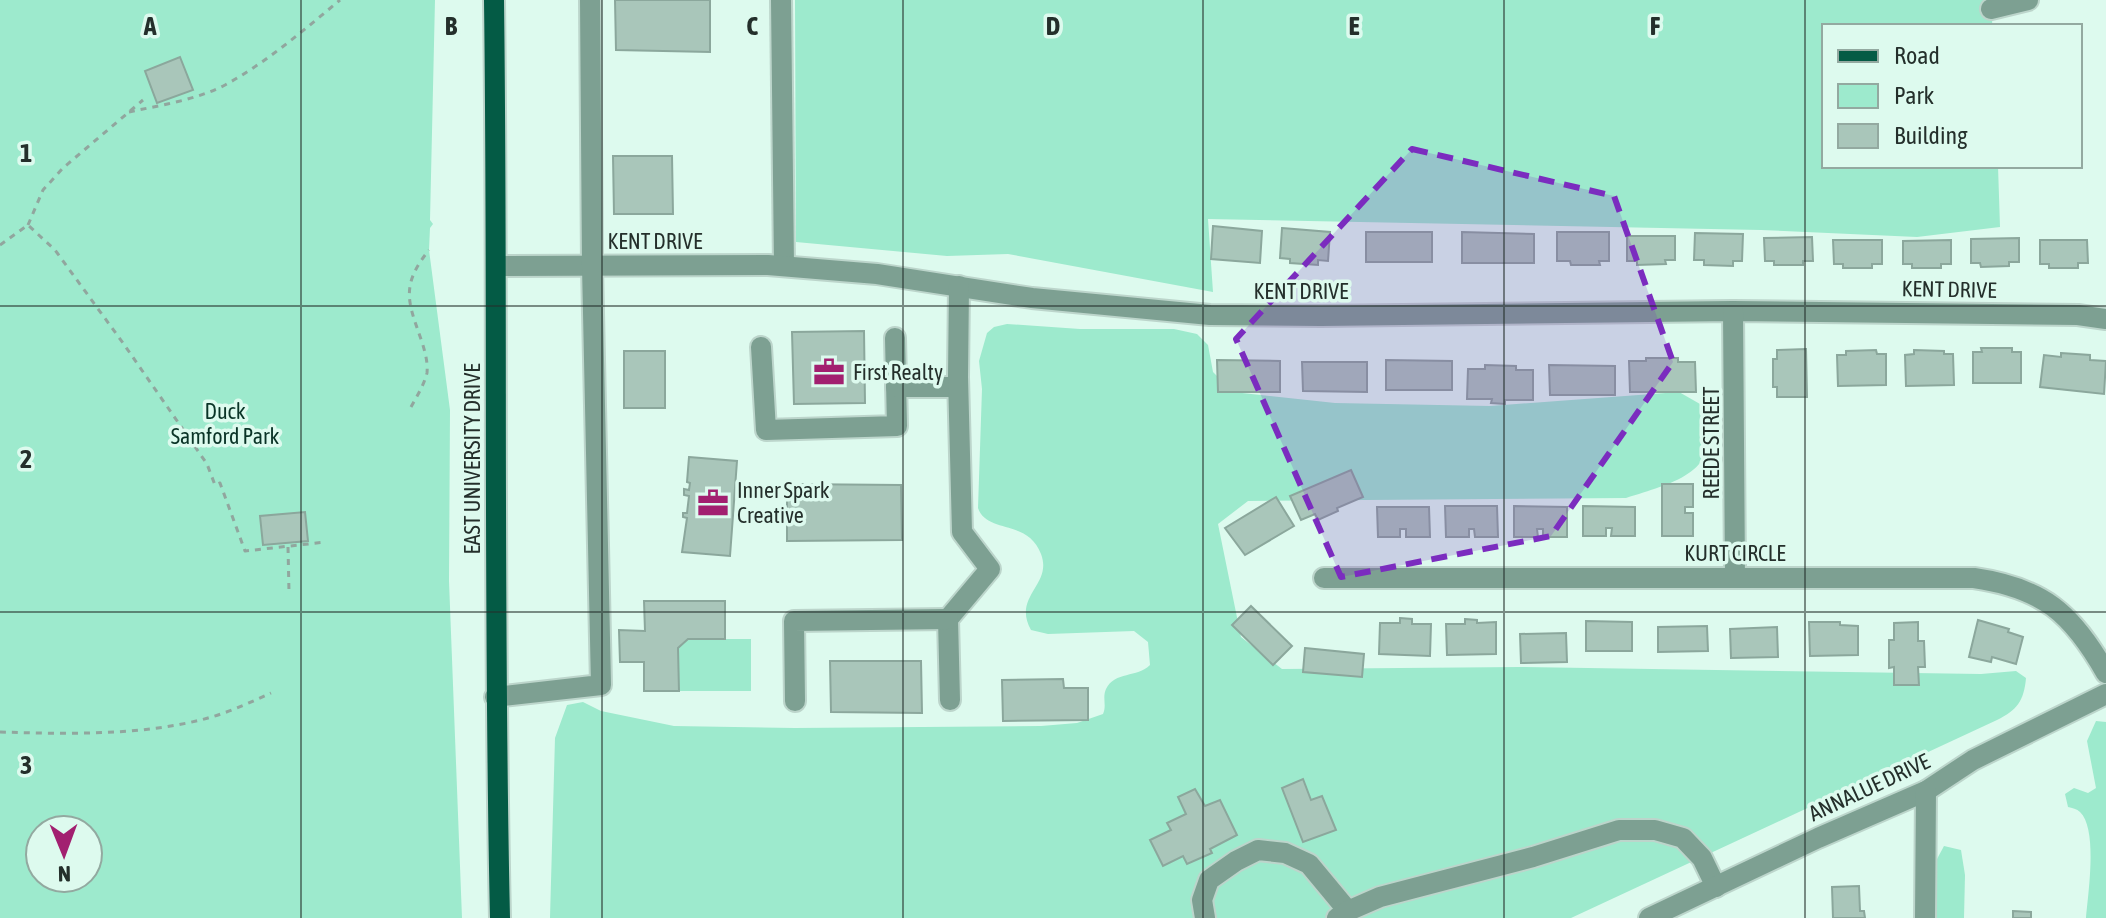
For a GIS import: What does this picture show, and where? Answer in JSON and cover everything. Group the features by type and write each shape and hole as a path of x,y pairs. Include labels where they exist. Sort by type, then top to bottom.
{"main road":[{"name":"EAST UNIVERSITY DRIVE","path":"494,0 497,266 495,697 500,918"}],"street":[{"path":"495,697 601,685 590,0"},
{"path":"781,0 784,266"},
{"path":"1991,9 2028,0"},
{"name":"KENT DRIVE","path":"497,266 784,266 877,274 1032,298 1210,315 1733,311 2078,315 2106,319"},
{"path":"950,700 948,619 990,569 962,532 959,286"},
{"name":"REEDE STREET","path":"1733,311 1735,576"},
{"path":"761,347 766,430 897,426 895,338"},
{"path":"896,387 958,387"},
{"name":"KURT CIRCLE","path":"1324,578 1974,578 2008,583 2031,592 2068,619 2082,634 2106,673"},
{"path":"795,701 794,621 948,619"},
{"name":"ANNALUE DRIVE","path":"1649,918 1926,791 1973,760 2106,694"},
{"path":"1925,918 1926,791"},
{"path":"1205,918 1202,900 1209,880 1258,850 1285,853 1309,864 1342,914 1380,897 1533,857 1619,830 1655,830 1683,838 1702,858 1716,887"}],"path":[{"path":"129,112 180,101 223,86 270,55 340,0"},
{"path":"0,245 28,225 43,190 63,168 143,100"},
{"path":"28,225 55,250 207,464 215,485 220,483 245,551 326,542"},
{"path":"411,407 424,384 427,370 408,293 415,267 429,250"},
{"path":"288,546 289,592"},
{"path":"0,732 96,732 156,728 208,718 271,693"}],"highlighted area":[{"path":"1412,149 1614,196 1673,362 1551,536 1341,577 1236,339"}],"green space":[{"name":"Duck Samford Park","path":"0,0 435,0 430,220 433,224 429,250 450,410 449,581 462,918 0,918"},
{"path":"795,0 1993,0 1992,24 1822,24 1822,168 1998,168 2000,227 1917,237 1761,230 1208,219 1213,292 1008,254 947,256 796,242"},
{"path":"1007,324 1080,329 1174,329 1197,334 1208,345 1213,372 1233,392 1335,403 1490,406 1679,392 1714,412 1708,450 1690,473 1661,487 1626,498 1248,501 1218,524 1241,637 1282,669 1520,667 1981,674 2016,671 2026,678 2021,699 2010,712 1997,720 1571,918 550,918 555,738 567,705 583,702 601,711 674,726 1041,726 1077,723 1103,714 1105,692 1110,683 1150,665 1148,642 1134,631 1048,634 1031,630 1026,608 1042,574 1041,554 1027,536 990,521 978,508 982,389 979,361 987,333 994,327"},
{"path":"688,639 751,639 751,691 679,691 678,648"},
{"path":"2096,721 2106,722 2106,918 2086,918 2089,832 2080,812 2068,807 2065,794 2074,788 2088,793 2096,788 2087,741"},
{"path":"1944,846 1961,850 1965,875 1964,918 1937,918 1937,859"}],"building":[{"path":"615,0 710,0 710,52 616,50"},
{"path":"180,57 193,90 157,103 145,71"},
{"path":"613,156 672,156 673,214 614,214"},
{"path":"1213,226 1262,231 1260,263 1211,259"},
{"path":"1282,228 1330,232 1328,261 1318,260 1318,265 1290,263 1290,259 1280,258"},
{"path":"1366,232 1432,232 1432,262 1366,262"},
{"path":"1462,232 1534,234 1534,263 1462,263"},
{"path":"1557,232 1609,232 1609,261 1599,261 1600,265 1571,265 1570,261 1557,261"},
{"path":"1695,233 1743,234 1742,261 1733,261 1733,266 1704,265 1704,260 1694,260"},
{"path":"1627,236 1675,236 1675,260 1665,260 1666,264 1637,265 1637,261 1627,261"},
{"path":"1812,237 1813,261 1803,261 1803,265 1774,265 1774,261 1765,261 1764,238"},
{"path":"2019,238 2019,262 2009,262 2009,266 1981,267 1980,263 1971,263 1971,239"},
{"path":"1833,240 1882,240 1882,264 1872,264 1872,268 1843,268 1843,264 1834,264"},
{"path":"1951,240 1951,264 1941,264 1941,268 1912,268 1912,264 1903,264 1903,241"},
{"path":"2040,240 2087,240 2088,263 2078,263 2078,268 2049,268 2049,264 2040,264"},
{"name":"First Realty","path":"864,331 865,403 794,404 792,332"},
{"path":"1981,348 2012,348 2012,352 2021,352 2021,383 1973,383 1973,352 1982,352"},
{"path":"1806,349 1807,397 1777,397 1777,387 1773,387 1773,359 1777,359 1777,350"},
{"path":"1876,350 1877,354 1886,354 1886,385 1838,386 1837,355 1846,355 1846,351"},
{"path":"1914,350 1953,354 1954,385 1906,386 1905,355 1914,354"},
{"path":"624,351 665,351 665,408 624,408"},
{"path":"2061,353 2090,355 2090,360 2106,361 2104,394 2040,387 2044,355 2061,357"},
{"path":"1646,358 1678,358 1678,362 1695,362 1696,392 1630,392 1629,361 1646,361"},
{"path":"1217,360 1280,361 1280,392 1218,392"},
{"path":"1386,360 1452,361 1452,390 1386,390"},
{"path":"1302,362 1367,362 1367,392 1303,391"},
{"path":"1485,365 1533,370 1533,400 1505,400 1505,404 1491,403 1492,399 1467,399 1468,369 1485,369"},
{"path":"1549,365 1615,366 1615,395 1550,395"},
{"path":"689,457 737,461 730,556 682,552 687,518 683,517 683,513 687,513 689,496 684,495 684,489 689,490 690,483 687,482"},
{"path":"1351,470 1363,497 1318,520 1315,514 1301,520 1290,496"},
{"path":"787,484 901,485 902,540 787,541"},
{"path":"1662,484 1693,484 1693,507 1685,507 1685,513 1693,513 1693,536 1662,536"},
{"path":"1276,497 1294,526 1245,555 1225,528"},
{"path":"1445,506 1497,506 1498,537 1475,537 1474,529 1469,529 1469,537 1446,537"},
{"path":"1514,506 1567,507 1567,537 1543,537 1543,529 1537,529 1538,537 1514,537"},
{"path":"1583,506 1635,507 1635,536 1611,536 1612,528 1606,528 1606,536 1583,536"},
{"path":"1377,507 1429,507 1430,537 1406,537 1406,529 1400,529 1400,537 1378,537"},
{"path":"305,512 308,541 263,545 260,516"},
{"path":"644,601 725,601 725,639 688,639 678,648 679,691 644,691 644,662 620,662 619,630 645,631"},
{"path":"1251,606 1292,646 1273,665 1232,625"},
{"path":"1400,618 1412,619 1412,624 1431,624 1430,656 1379,654 1380,623 1400,623"},
{"path":"1465,619 1477,620 1477,623 1496,622 1496,654 1447,655 1446,624 1465,624"},
{"path":"1978,620 2009,629 2008,632 2023,637 2016,664 1992,657 1991,662 1969,657"},
{"path":"1586,621 1632,622 1632,651 1586,651"},
{"path":"1809,622 1840,622 1840,625 1858,626 1858,655 1810,656"},
{"path":"1918,622 1918,641 1924,641 1925,667 1918,667 1919,685 1894,685 1894,667 1889,668 1889,640 1894,640 1894,623"},
{"path":"1707,626 1708,651 1658,652 1658,627"},
{"path":"1777,627 1778,657 1731,658 1730,629"},
{"path":"1566,633 1567,662 1521,663 1520,634"},
{"path":"1305,648 1364,654 1362,677 1303,672"},
{"path":"830,661 921,661 922,713 831,712"},
{"path":"1063,679 1064,688 1088,688 1088,720 1003,721 1002,680"},
{"path":"1303,779 1311,800 1322,796 1336,830 1303,842 1282,788"},
{"path":"1195,789 1205,806 1220,800 1237,835 1210,849 1212,853 1187,864 1183,856 1163,866 1150,840 1171,830 1167,823 1186,814 1178,797"},
{"path":"1859,886 1860,911 1864,911 1865,918 1833,918 1832,887"},
{"path":"2013,911 2031,912 2031,918 2013,918"}],"place":[{"name":"First Realty","path":"829,372"},
{"name":"Inner Spark Creative","path":"713,503"}]}
